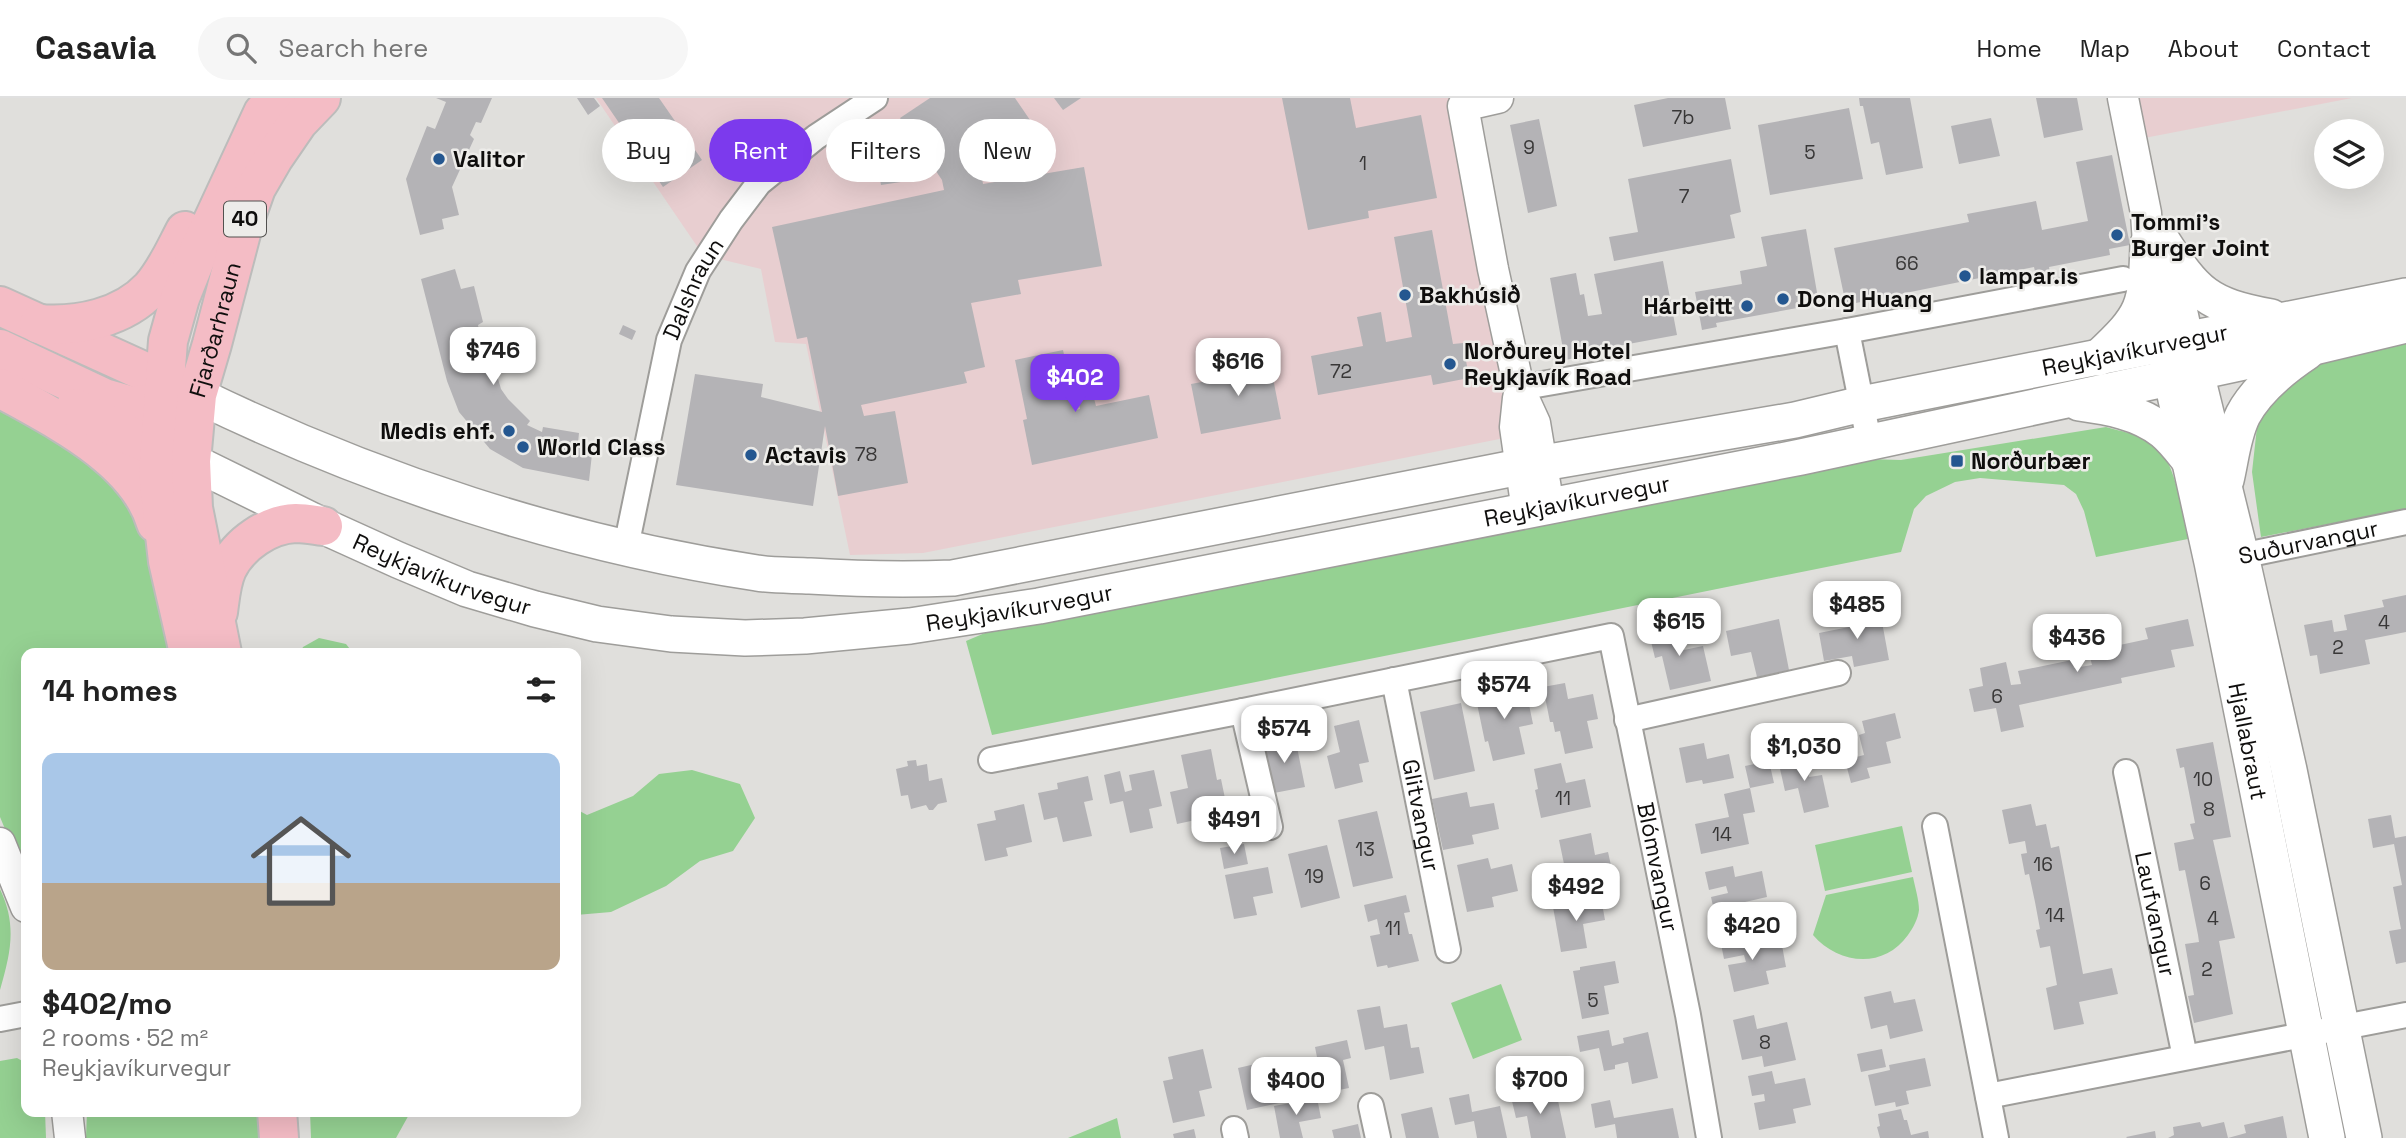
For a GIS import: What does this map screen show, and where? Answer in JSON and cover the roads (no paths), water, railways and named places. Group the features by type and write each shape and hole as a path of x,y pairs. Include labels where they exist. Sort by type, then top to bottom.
{"main road":[{"name":"Fjarðarhraun","path":"177,391 208,359 244,222 256,188 298,122 321,98"},
{"name":"Fjarðarhraun","path":"175,455 177,391 168,341 180,298 198,253 269,105"},
{"path":"38,324 58,326 95,320 119,310 150,288 172,257 229,151 269,105"},
{"path":"2152,232 2187,279 2216,303 2241,311 2285,319"},
{"path":"2098,358 2125,333 2143,303 2147,289 2152,232"},
{"name":"Reykjavíkurvegur","path":"175,455 323,526 467,589 535,610 597,624 671,634 745,638 805,636 910,626 1039,606 1538,509 2061,401 2285,319 2406,296"},
{"path":"0,306 177,391"},
{"name":"Reykjavíkurvegur","path":"177,391 350,463 543,527 760,574 884,580 953,578 1532,466 1795,420 1862,404 2098,358 2180,358 2314,347 2406,325"},
{"path":"2225,487 2235,440 2244,414 2276,375 2314,347"},
{"path":"0,349 117,403 132,407 177,391"},
{"name":"Hjallabraut","path":"2180,358 2191,462 2227,559 2289,771 2364,1138"},
{"name":"Hjallabraut","path":"2180,358 2225,487 2227,559 2306,1033 2327,1138"},
{"path":"0,370 175,455 193,508 209,644"},
{"path":"0,388 65,425 98,448 137,486 154,517 168,561 209,644"},
{"path":"2061,401 2109,407 2131,413 2162,430 2191,462"},
{"path":"168,561 158,474 175,455"},
{"path":"209,644 226,570 238,552 252,539 278,527 296,523 323,526"},
{"path":"277,1117 279,1138"}],"street":[{"name":"Dalshraun","path":"626,547 669,340 698,271 759,183 816,137 875,98"},
{"path":"1498,98 1462,102 1519,388 1535,423 1532,466 1538,509"},
{"path":"2123,98 2180,358"},
{"path":"1519,388 1847,331 2123,279"},
{"path":"1847,331 1869,441"},
{"name":"Suðurvangur","path":"2227,559 2406,522"},
{"name":"Blómvangur","path":"1394,680 1611,636 1688,1015 1709,1138"},
{"path":"1626,720 1838,673"},
{"path":"990,760 1394,680"},
{"name":"Glitvangur","path":"1394,680 1448,950"},
{"path":"1243,711 1270,827"},
{"name":"Laufvangur","path":"2126,772 2185,1057"},
{"path":"1936,826 1996,1138"},
{"path":"0,843 21,895"},
{"path":"0,1019 21,1015"},
{"path":"1988,1096 2406,1015"},
{"path":"1371,1106 1378,1138"},
{"path":"68,1117 70,1138"}],"place":[{"name":"Valitor","path":"439,159"},
{"name":"Tommi's Burger Joint","path":"2117,235"},
{"name":"lampar.is","path":"1965,276"},
{"name":"Bakhúsið","path":"1405,295"},
{"name":"Dong Huang","path":"1783,299"},
{"name":"Hárbeitt","path":"1747,306"},
{"name":"Norðurey Hotel Reykjavík Road","path":"1450,364"},
{"name":"Medis ehf.","path":"509,431"},
{"name":"World Class","path":"523,447"},
{"name":"Actavis","path":"751,455"},
{"name":"Norðurbær","path":"1957,461"}]}
